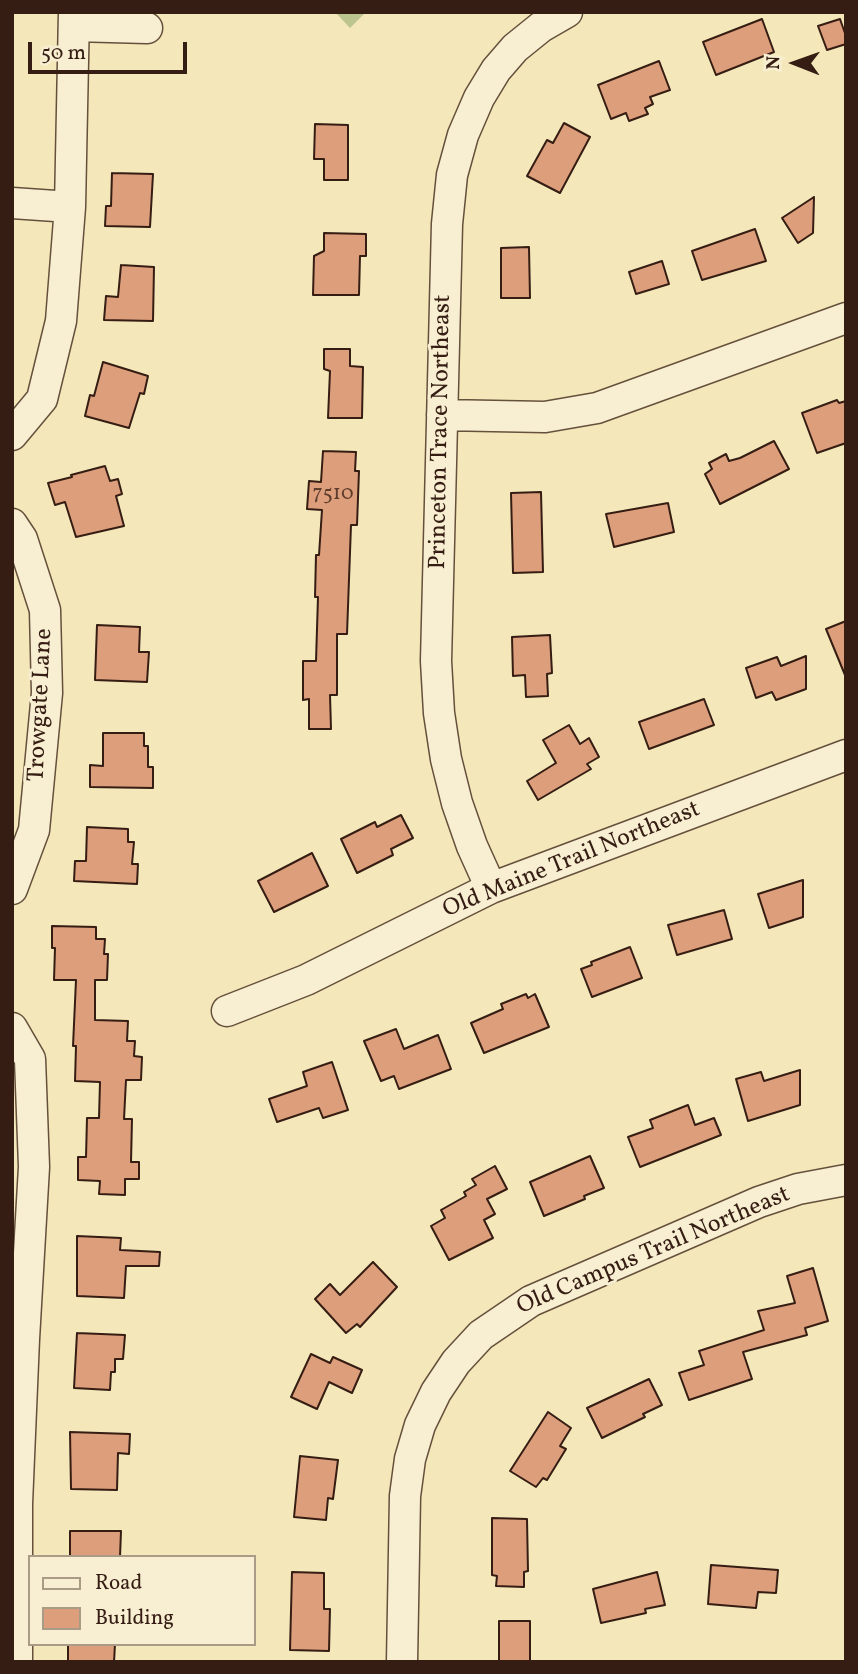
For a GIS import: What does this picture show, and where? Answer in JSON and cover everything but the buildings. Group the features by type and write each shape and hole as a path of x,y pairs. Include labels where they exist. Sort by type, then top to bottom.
{"street":[{"name":"Princeton Trace Northeast","path":"491,888 457,803 446,759 439,713 436,661 447,224 452,175 463,135 479,97 496,70 515,48 541,27 567,12"},
{"path":"12,435 42,400 61,321 70,207 74,19 147,28"},
{"path":"12,203 70,207"},
{"path":"442,415 545,416 597,408 846,318"},
{"name":"Trowgate Lane","path":"12,524 22,538 46,610 47,693 34,830 12,889"},
{"name":"Old Maine Trail Northeast","path":"227,1011 306,980 491,888 846,755"},
{"path":"12,1028 30,1059 34,1167 15,1504 18,1662"},
{"name":"Old Campus Trail Northeast","path":"402,1662 405,1496 410,1460 420,1425 456,1362 481,1335 531,1301 759,1202 798,1189 846,1180"}],"green space":[{"path":"335,12 366,12 350,28"}]}
